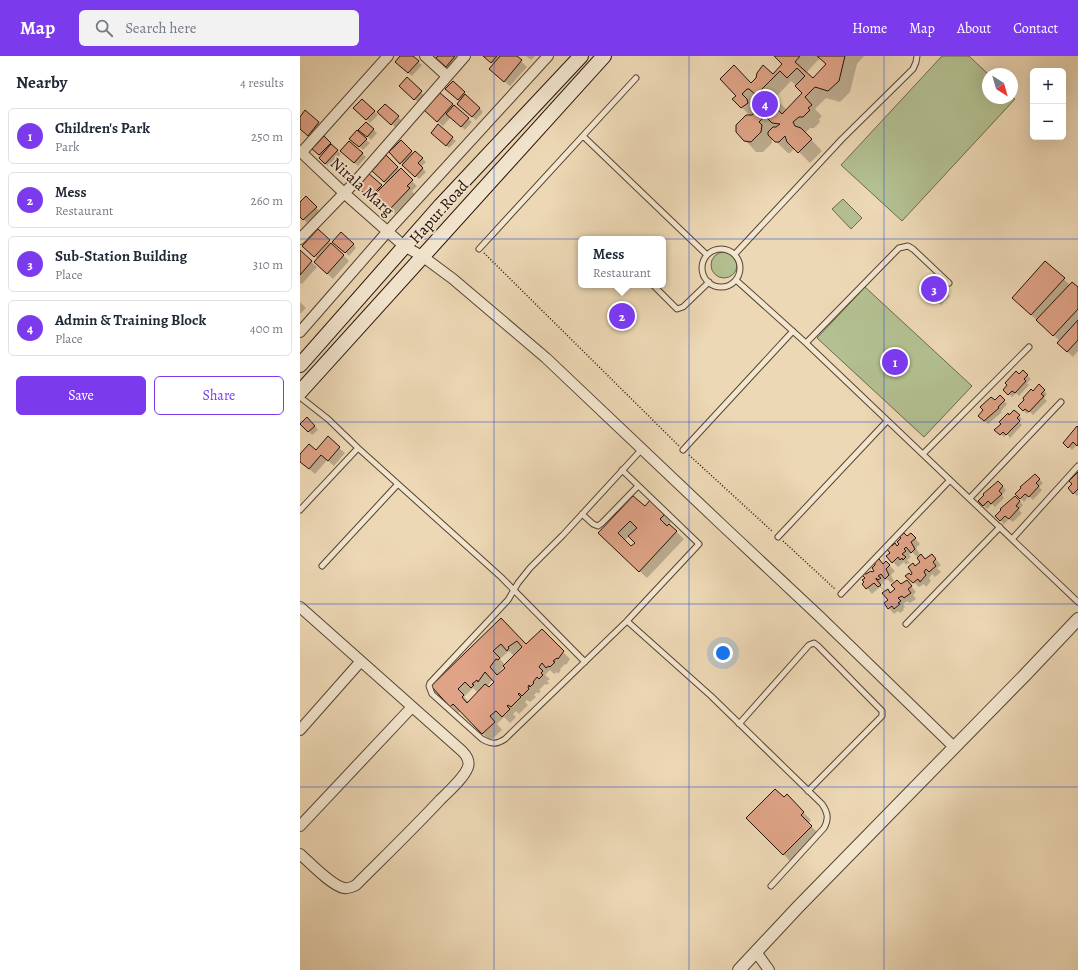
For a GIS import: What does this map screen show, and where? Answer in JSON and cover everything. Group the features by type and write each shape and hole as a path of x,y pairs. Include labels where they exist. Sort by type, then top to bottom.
{"main road":[{"name":"Hapur Road","path":"300,365 441,205 581,56"},
{"name":"Hapur Road","path":"300,392 602,57"}],"street":[{"path":"301,152 388,56"},
{"path":"425,56 447,76"},
{"path":"300,239 304,228 344,193 466,56"},
{"path":"300,332 388,231 548,56"},
{"name":"Nirala Marg","path":"301,152 344,193 404,246 422,256 452,279 546,358 819,616 954,747"},
{"path":"300,607 462,751 467,757 469,763 468,768 458,782 356,885 344,889 333,883 300,854"},
{"path":"739,970 803,901 1078,619"},
{"path":"300,730 361,661"},
{"path":"300,826 412,707"},
{"path":"756,952 769,970"}],"lane":[{"path":"735,254 842,139 913,69 916,62 916,56"},
{"path":"479,249 636,78"},
{"path":"583,136 707,255"},
{"path":"806,343 899,248 908,246 913,249 949,283"},
{"path":"723,248 735,254 740,263 740,269 736,280 726,286 714,285 709,282 702,272 703,260 707,255 711,251 723,248"},
{"path":"736,280 806,343 1078,602"},
{"path":"657,288 677,309 683,307 709,282"},
{"path":"683,450 793,331"},
{"path":"923,454 1029,346"},
{"path":"300,397 328,418 358,448 501,577 585,662"},
{"path":"970,498 1061,402"},
{"path":"778,537 887,421"},
{"path":"300,510 358,448"},
{"path":"622,470 699,544 627,621 505,739 496,744 489,743 482,739 432,694 429,686 430,683 501,608 530,568 582,514 622,470 642,449"},
{"path":"1012,538 1078,466"},
{"path":"841,594 950,480"},
{"path":"322,566 398,484"},
{"path":"582,514 593,524 598,526 638,486"},
{"path":"906,624 1000,527"},
{"path":"627,621 711,696 822,804 827,812 828,821 824,828 771,886"},
{"path":"739,724 809,646 814,643 818,646 882,711 882,716 808,791"}],"path":[{"path":"479,249 683,450 841,594"}],"green space":[{"path":"942,56 969,56 982,68 982,104 1010,104 902,221 841,165"},
{"path":"843,199 862,218 851,229 832,209"},
{"path":"724,252 733,256 737,265 733,274 724,278 715,274 711,265 715,256"},
{"path":"865,287 972,386 924,437 817,338"}],"building":[{"path":"400,56 413,56 419,61 408,73 395,62"},
{"path":"438,56 455,56 446,67 436,58"},
{"path":"483,56 497,56 491,63"},
{"path":"500,56 517,56 522,60 504,82 489,69"},
{"path":"774,56 800,56 795,62 813,78 826,64 817,56 845,56 839,81 828,91 815,87 805,97 812,105 808,108 810,110 803,117 799,117 793,122 795,126 801,128 812,139 798,153 787,142 785,136 779,142 775,142 768,135 768,132 773,127 780,124 772,123 765,116 759,122 762,125 761,132 751,142 744,141 736,132 736,125 746,115 752,115 757,111 751,104 751,101 756,95 747,89 742,94 747,99 748,103 741,108 732,99 736,96 720,79 734,65 751,83 756,78 757,73 763,65 773,74 782,64","holes":["797,68 805,76 795,86 802,93 782,114 775,107 780,102 772,94 767,99 759,92 780,71 787,78"]},
{"path":"407,77 422,91 414,100 399,86"},
{"path":"453,81 465,92 458,100 445,89"},
{"path":"440,93 453,104 437,122 424,110"},
{"path":"465,94 480,108 472,117 457,104"},
{"path":"362,99 375,111 366,120 353,108"},
{"path":"385,104 399,116 391,125 377,112"},
{"path":"454,105 469,118 461,127 446,114"},
{"path":"305,110 319,122 308,136 300,129 300,117"},
{"path":"366,122 374,129 367,137 358,130"},
{"path":"438,124 453,137 446,146 431,133"},
{"path":"357,130 367,139 359,147 349,139"},
{"path":"324,136 331,143 319,155 312,149"},
{"path":"401,140 412,151 400,164 389,152"},
{"path":"349,141 363,153 354,163 340,151"},
{"path":"331,144 338,150 325,164 319,158"},
{"path":"415,151 423,158 418,163 423,168 415,177 402,165"},
{"path":"386,155 398,167 384,182 372,171"},
{"path":"401,168 413,180 407,186 410,188 389,210 374,195"},
{"path":"368,173 382,185 369,198 356,186"},
{"path":"306,196 317,207 303,220 300,217 300,202"},
{"path":"318,229 330,240 314,257 302,246"},
{"path":"341,232 354,244 345,253 332,242"},
{"path":"331,243 344,255 327,274 314,262"},
{"path":"300,250 312,261 300,275"},
{"path":"1045,261 1065,278 1031,315 1012,298"},
{"path":"930,276 947,292 937,303 920,286"},
{"path":"1072,282 1078,287 1078,309 1053,336 1036,320"},
{"path":"1078,320 1078,340 1067,352 1057,343"},
{"path":"1023,370 1028,375 1024,379 1026,381 1015,393 1012,391 1008,395 1003,390 1007,385 1005,383 1016,371 1019,374"},
{"path":"1039,384 1045,390 1041,394 1044,396 1029,412 1025,409 1023,411 1018,406 1031,389 1033,391"},
{"path":"1000,395 1005,400 998,407 999,408 984,421 978,416 983,410 980,407 991,397 995,400"},
{"path":"1014,410 1020,415 1017,418 1020,421 1006,435 1003,432 1000,435 994,430 1001,424 999,422 1008,413 1009,415"},
{"path":"307,417 315,426 308,432 300,424"},
{"path":"1077,426 1078,444 1077,446 1073,442 1068,448 1063,443"},
{"path":"328,436 340,447 328,461 321,455 309,469 300,462 300,454 309,444 316,450"},
{"path":"1078,472 1078,489 1073,494 1068,488 1072,484 1069,481"},
{"path":"1035,474 1040,479 1036,483 1039,486 1029,497 1025,494 1020,499 1015,494 1021,488 1020,487"},
{"path":"998,481 1003,486 999,491 1002,494 991,504 988,501 983,506 978,501 984,495 983,494"},
{"path":"633,496 645,506 651,499 666,513 660,519 667,526 669,524 677,531 639,572 598,533","holes":["630,521 637,528 628,536 635,543 631,546 618,533"]},
{"path":"1015,496 1020,501 1016,506 1019,508 1009,519 1005,516 1000,521 995,516 1001,510 1000,509"},
{"path":"904,533 907,536 911,533 916,538 911,542 915,549 911,553 906,547 904,549 906,551 902,554 906,557 903,560 902,558 900,560 898,557 892,563 886,556 890,553 886,548 890,544 892,546 895,543 897,546 899,544 897,542 901,538 899,537"},
{"path":"921,554 925,559 932,554 936,559 933,562 936,566 929,572 926,569 924,572 926,575 920,582 918,579 913,583 905,576 909,573 911,575 912,573 908,567 913,563 915,566 920,562 917,558"},
{"path":"879,559 883,564 886,561 890,565 886,569 889,575 885,579 881,574 878,576 881,578 878,580 876,579 881,585 878,587 874,583 866,589 862,584 864,582 862,580 865,578 861,574 874,571 872,568 875,565 875,562"},
{"path":"897,580 901,584 907,580 912,586 908,589 911,593 904,598 902,596 898,598 901,601 898,603 900,604 894,609 892,606 888,609 884,603 888,600 882,593 888,589 890,593 895,589 891,585"},
{"path":"501,618 526,644 542,629 564,651 558,659 557,658 553,661 555,662 550,667 549,666 546,668 542,663 539,667 543,671 541,673 543,675 539,679 537,677 530,687 529,685 529,689 522,696 519,693 518,694 521,697 511,707 508,705 507,706 510,709 502,717 496,711 490,716 495,722 482,734 453,704 450,707 431,686","holes":["517,641 522,647 503,666 505,668 497,675 490,667 496,659 498,660 500,658 493,651 501,644 507,651 509,648 508,647","485,672 494,682 489,687 485,684 467,703 462,697 464,695 458,689 465,682 471,688 474,685 472,684 477,680 478,682"]},
{"path":"775,789 784,797 787,794 804,812 801,815 812,826 783,855 746,818"}],"place":[{"name":"Admin & Training Block","path":"765,104"},
{"name":"Sub-Station Building","path":"934,289"},
{"name":"Mess","path":"622,316"},
{"name":"Children's Park","path":"895,362"}]}
